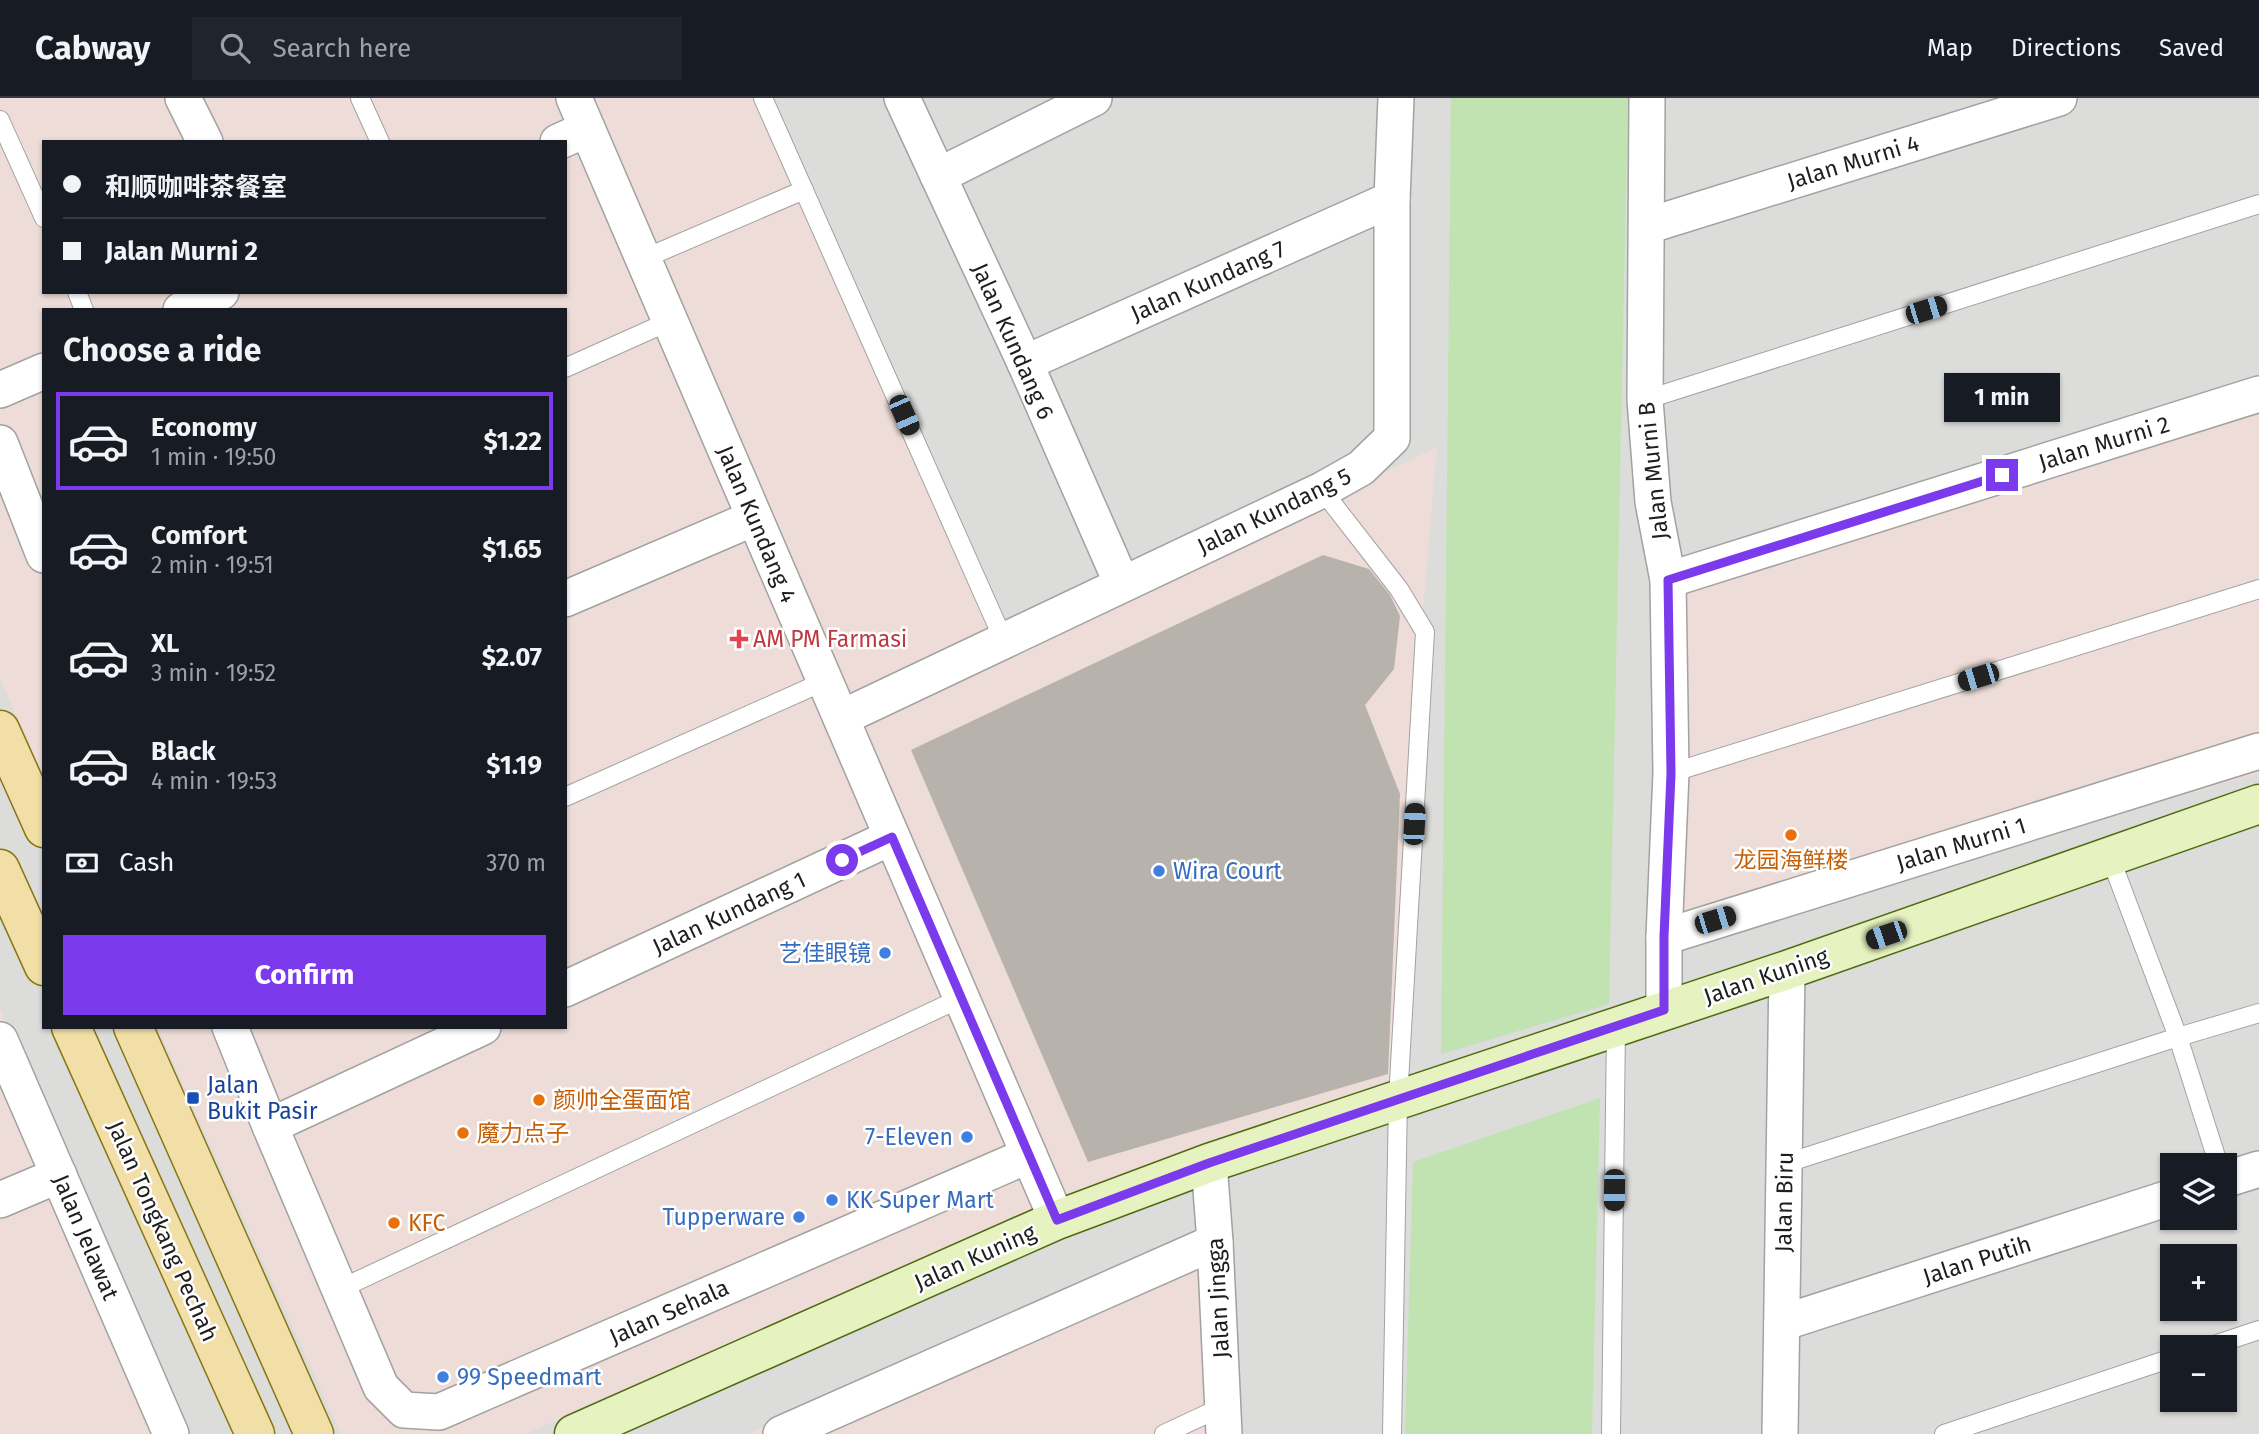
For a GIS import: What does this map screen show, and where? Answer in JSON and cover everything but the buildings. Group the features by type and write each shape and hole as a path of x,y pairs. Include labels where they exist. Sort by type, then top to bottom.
{"main road":[{"path":"0,730 42,824"},
{"path":"0,869 42,962"},
{"name":"Jalan Tongkang Pechah","path":"72,1029 255,1434"},
{"path":"134,1029 314,1434"}],"street":[{"path":"183,98 204,140"},
{"name":"Jalan Kundang 6","path":"902,98 1025,363 1122,584"},
{"path":"937,176 1094,98"},
{"name":"Jalan Kundang 5","path":"841,718 1322,490 1361,468 1392,438 1392,199 1396,98"},
{"name":"Jalan Murni B","path":"1647,98 1644,400 1653,502 1668,580 1671,774 1664,937 1664,1010"},
{"name":"Jalan Murni 4","path":"1647,226 2059,98"},
{"name":"Jalan Kundang 4","path":"573,123 643,259 1057,1220"},
{"name":"Jalan Kundang 7","path":"1025,363 1392,199"},
{"path":"185,308 216,294"},
{"path":"0,390 42,372"},
{"name":"Jalan Murni 2","path":"1668,580 2259,394"},
{"path":"0,443 42,550"},
{"path":"567,598 754,518"},
{"name":"Jalan Murni 1","path":"1664,937 2259,751"},
{"name":"Jalan Kuning","path":"574,1434 1057,1220 1209,1163 1787,970 2259,804"},
{"name":"Jalan Kundang 1","path":"567,988 892,837"},
{"name":"Jalan Biru","path":"1780,1434 1787,970"},
{"name":"Jalan Sehala","path":"231,1029 381,1387 404,1410 439,1412 1029,1155"},
{"path":"270,1126 479,1029"},
{"name":"Jalan Jelawat","path":"0,1040 171,1434"},
{"name":"Jalan Jingga","path":"1209,1163 1224,1420"},
{"path":"2237,1176 2259,1169"},
{"path":"0,1200 59,1175"},
{"name":"Jalan Putih","path":"1782,1323 2160,1201"},
{"path":"801,1430 1215,1242"}],"lane":[{"path":"360,98 379,140"},
{"path":"763,98 1004,641"},
{"path":"0,120 42,214"},
{"path":"643,259 804,190"},
{"path":"1644,400 2259,204"},
{"path":"567,367 670,321"},
{"path":"1322,490 1399,589 1425,632 1398,1099 1392,1434"},
{"path":"1671,774 2259,589"},
{"path":"567,796 825,681"},
{"path":"2110,857 2178,1037 2215,1153"},
{"path":"340,1289 961,998"},
{"path":"1784,1164 2259,1013"},
{"path":"1611,1434 1616,1027"},
{"path":"2237,1337 2259,1330"},
{"path":"1944,1434 2160,1363"},
{"path":"1164,1434 1224,1420"}],"shaded area":[{"path":"0,98 2259,98 2259,1434 0,1434"},
{"path":"0,98 771,98 1017,646 1437,447 1405,827 1390,1080 1061,1196 526,1434 341,1434 158,1029 567,1029 567,308 42,308 42,773 0,679"},
{"path":"2259,379 2259,773 1649,954 1658,767 1653,574"},
{"path":"0,1009 73,1175 184,1434 0,1434"},
{"path":"1225,1224 1238,1434 747,1434 863,1386"}],"green space":[{"path":"1451,98 1628,98 1609,1004 1441,1054"},
{"path":"1600,1098 1592,1434 1405,1434 1413,1162"}],"place":[{"name":"AM PM Farmasi","path":"739,639"},
{"name":"龙园海鲜楼","path":"1791,835"},
{"name":"Wira Court","path":"1159,871"},
{"name":"艺佳眼镜","path":"885,953"},
{"name":"Jalan Bukit Pasir","path":"193,1098"},
{"name":"颜帅全蛋面馆","path":"539,1100"},
{"name":"魔力点子","path":"463,1133"},
{"name":"7-Eleven","path":"967,1137"},
{"name":"KK Super Mart","path":"832,1200"},
{"name":"Tupperware","path":"799,1217"},
{"name":"KFC","path":"394,1223"},
{"name":"99 Speedmart","path":"443,1377"}],"route":[{"path":"842,860 892,837 1057,1220 1209,1163 1664,1010 1664,937 1671,774 1668,580 2002,475"}]}
